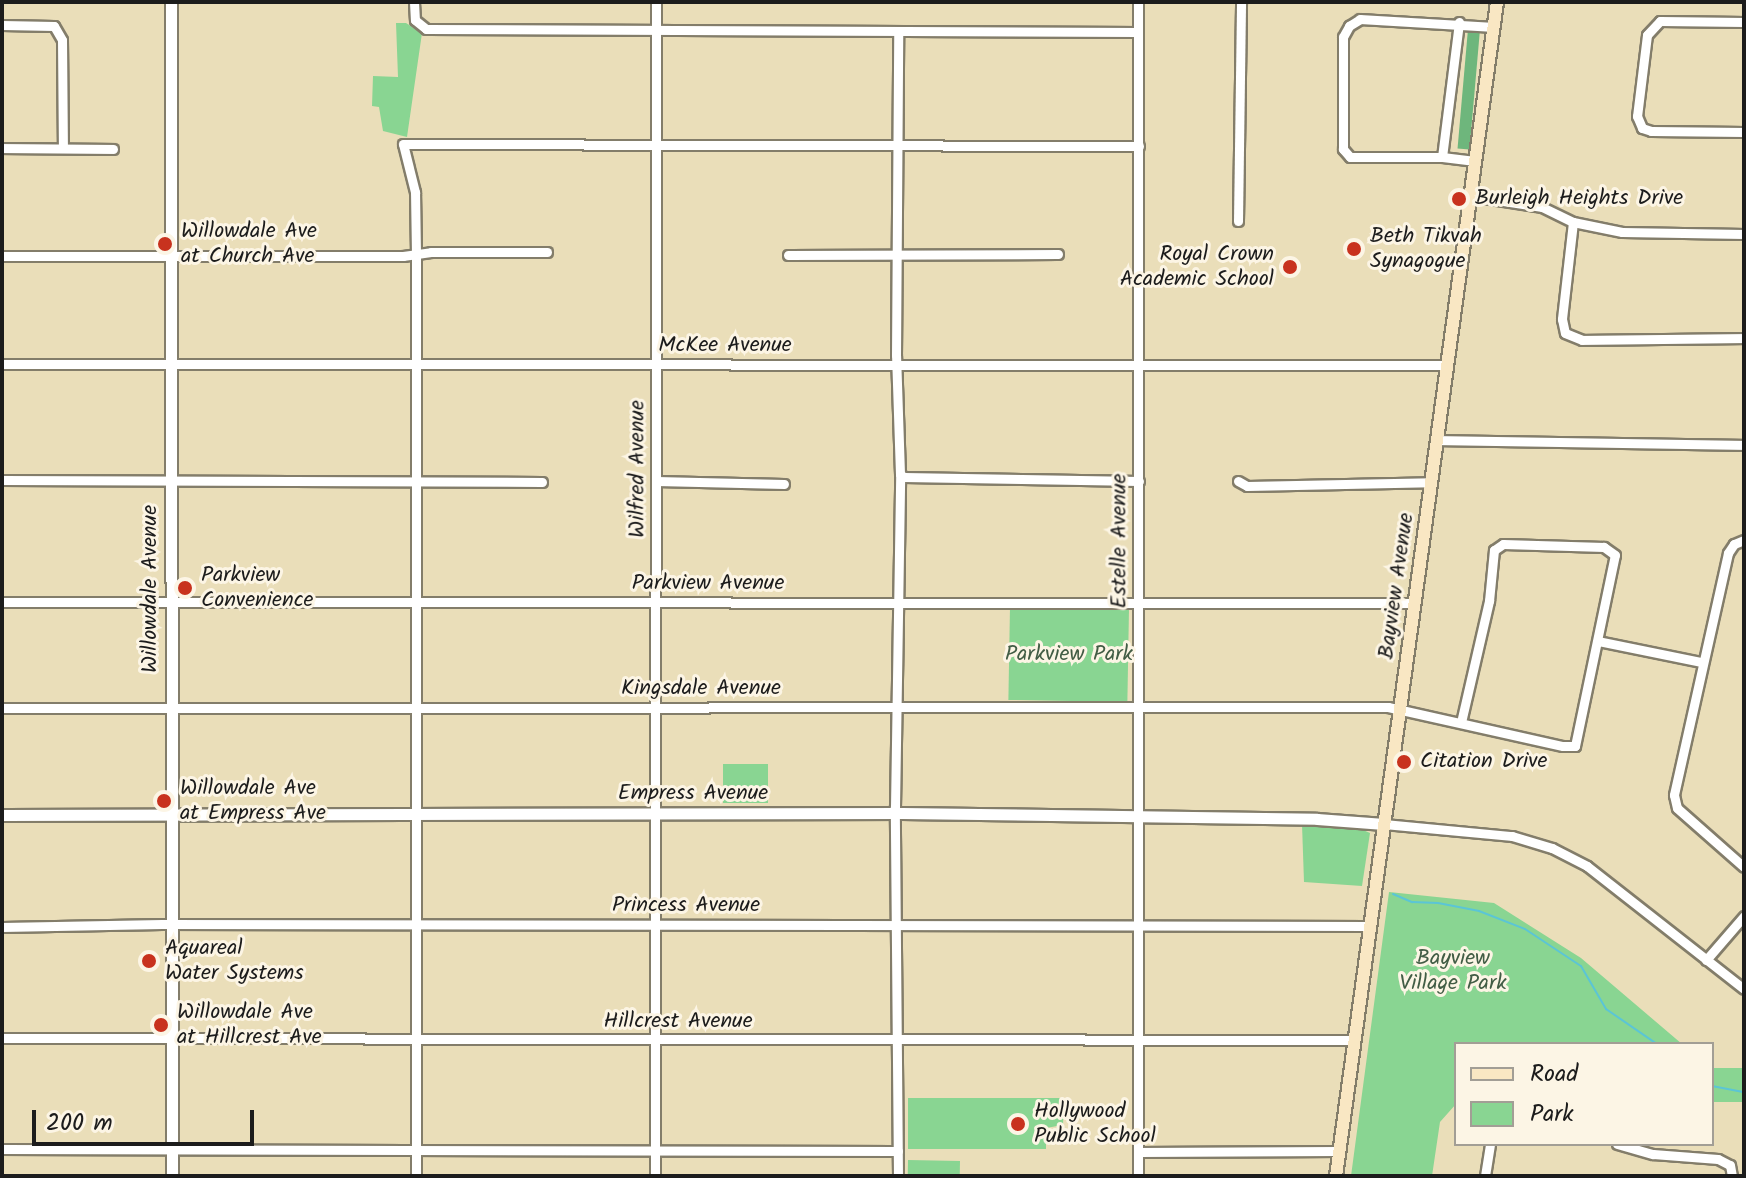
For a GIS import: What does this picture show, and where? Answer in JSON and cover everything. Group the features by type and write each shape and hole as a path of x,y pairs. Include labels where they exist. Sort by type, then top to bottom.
{"main road":[{"name":"Bayview Avenue","path":"1336,1176 1497,2"}],"street":[{"name":"Willowdale Avenue","path":"171,2 172,1176"},
{"path":"414,2 415,20 426,29 1138,32"},
{"name":"Wilfred Avenue","path":"655,1176 656,2"},
{"name":"Estelle Avenue","path":"1138,2 1141,816 1137,924 1138,1176"},
{"path":"1238,221 1241,2"},
{"path":"1475,161 1442,157 1350,157 1343,149 1343,37 1349,26 1360,19 1459,22 1494,27"},
{"path":"1744,22 1660,21 1647,35 1637,116 1642,128 1651,131 1744,132"},
{"path":"1442,157 1459,22"},
{"path":"2,25 54,26 62,40 63,148"},
{"path":"898,31 897,364 900,474 895,814 898,1176"},
{"path":"416,1176 416,254 415,192 403,144 1139,146"},
{"path":"2,148 113,149"},
{"path":"1471,196 1542,207 1573,222 1622,232 1744,234"},
{"path":"1573,222 1562,319 1565,333 1582,340 1744,338"},
{"path":"2,256 547,252"},
{"path":"788,255 898,252 1058,254"},
{"name":"McKee Avenue","path":"2,364 1447,365"},
{"path":"1437,440 1744,445"},
{"path":"900,474 904,477 1139,481"},
{"path":"2,480 542,482"},
{"path":"656,481 784,484"},
{"path":"1238,481 1247,486 1431,482"},
{"path":"1744,540 1734,544 1728,553 1701,662 1674,795 1677,808 1744,867"},
{"path":"1461,722 1489,601 1494,550 1503,544 1604,547 1615,555 1598,641 1701,662"},
{"name":"Parkview Avenue","path":"2,602 1415,603"},
{"name":"Kingsdale Avenue","path":"2,708 1400,708 1575,746 1598,641"},
{"name":"Empress Avenue","path":"2,815 895,814 1317,819 1384,824"},
{"path":"1384,824 1512,836 1552,848 1587,866 1744,989"},
{"path":"1706,960 1744,916"},
{"name":"Princess Avenue","path":"2,927 172,924 1370,926"},
{"name":"Hillcrest Avenue","path":"2,1038 1354,1040"},
{"path":"1485,1176 1490,1146"},
{"path":"1624,1146 1653,1154 1718,1159 1730,1165 1732,1176"},
{"path":"2,1149 417,1152 655,1148 898,1151"},
{"path":"1138,1152 1339,1151"}],"green space":[{"path":"396,23 406,23 422,33 407,137 383,131 379,107 372,106 373,76 398,77"},
{"path":"1468,29 1480,30 1469,150 1458,149"},
{"name":"Parkview Park","path":"1010,606 1129,608 1127,702 1008,700"},
{"path":"723,764 768,764 768,803 723,803"},
{"path":"1302,824 1356,827 1370,833 1362,886 1304,882"},
{"name":"Bayview Village Park","path":"1389,892 1494,903 1581,958 1680,1042 1454,1042 1454,1106 1440,1122 1432,1176 1351,1176"},
{"path":"1714,1068 1744,1068 1744,1102 1714,1102"},
{"path":"908,1098 1064,1098 1063,1125 1046,1128 1046,1149 908,1149"},
{"path":"908,1160 960,1161 960,1176 908,1176"}],"waterway":[{"path":"1393,894 1412,902 1438,903 1479,911 1525,929 1581,966 1606,1009 1654,1042"},
{"path":"1714,1086 1744,1092"}],"place":[{"name":"Burleigh Heights Drive","path":"1459,199"},
{"name":"Willowdale Ave at Church Ave","path":"165,244"},
{"name":"Beth Tikvah Synagogue","path":"1354,249"},
{"name":"Royal Crown Academic School","path":"1290,267"},
{"name":"Parkview Convenience","path":"185,588"},
{"name":"Citation Drive","path":"1404,762"},
{"name":"Willowdale Ave at Empress Ave","path":"164,801"},
{"name":"Aquareal Water Systems","path":"149,961"},
{"name":"Willowdale Ave at Hillcrest Ave","path":"161,1025"},
{"name":"Hollywood Public School","path":"1018,1124"}]}
